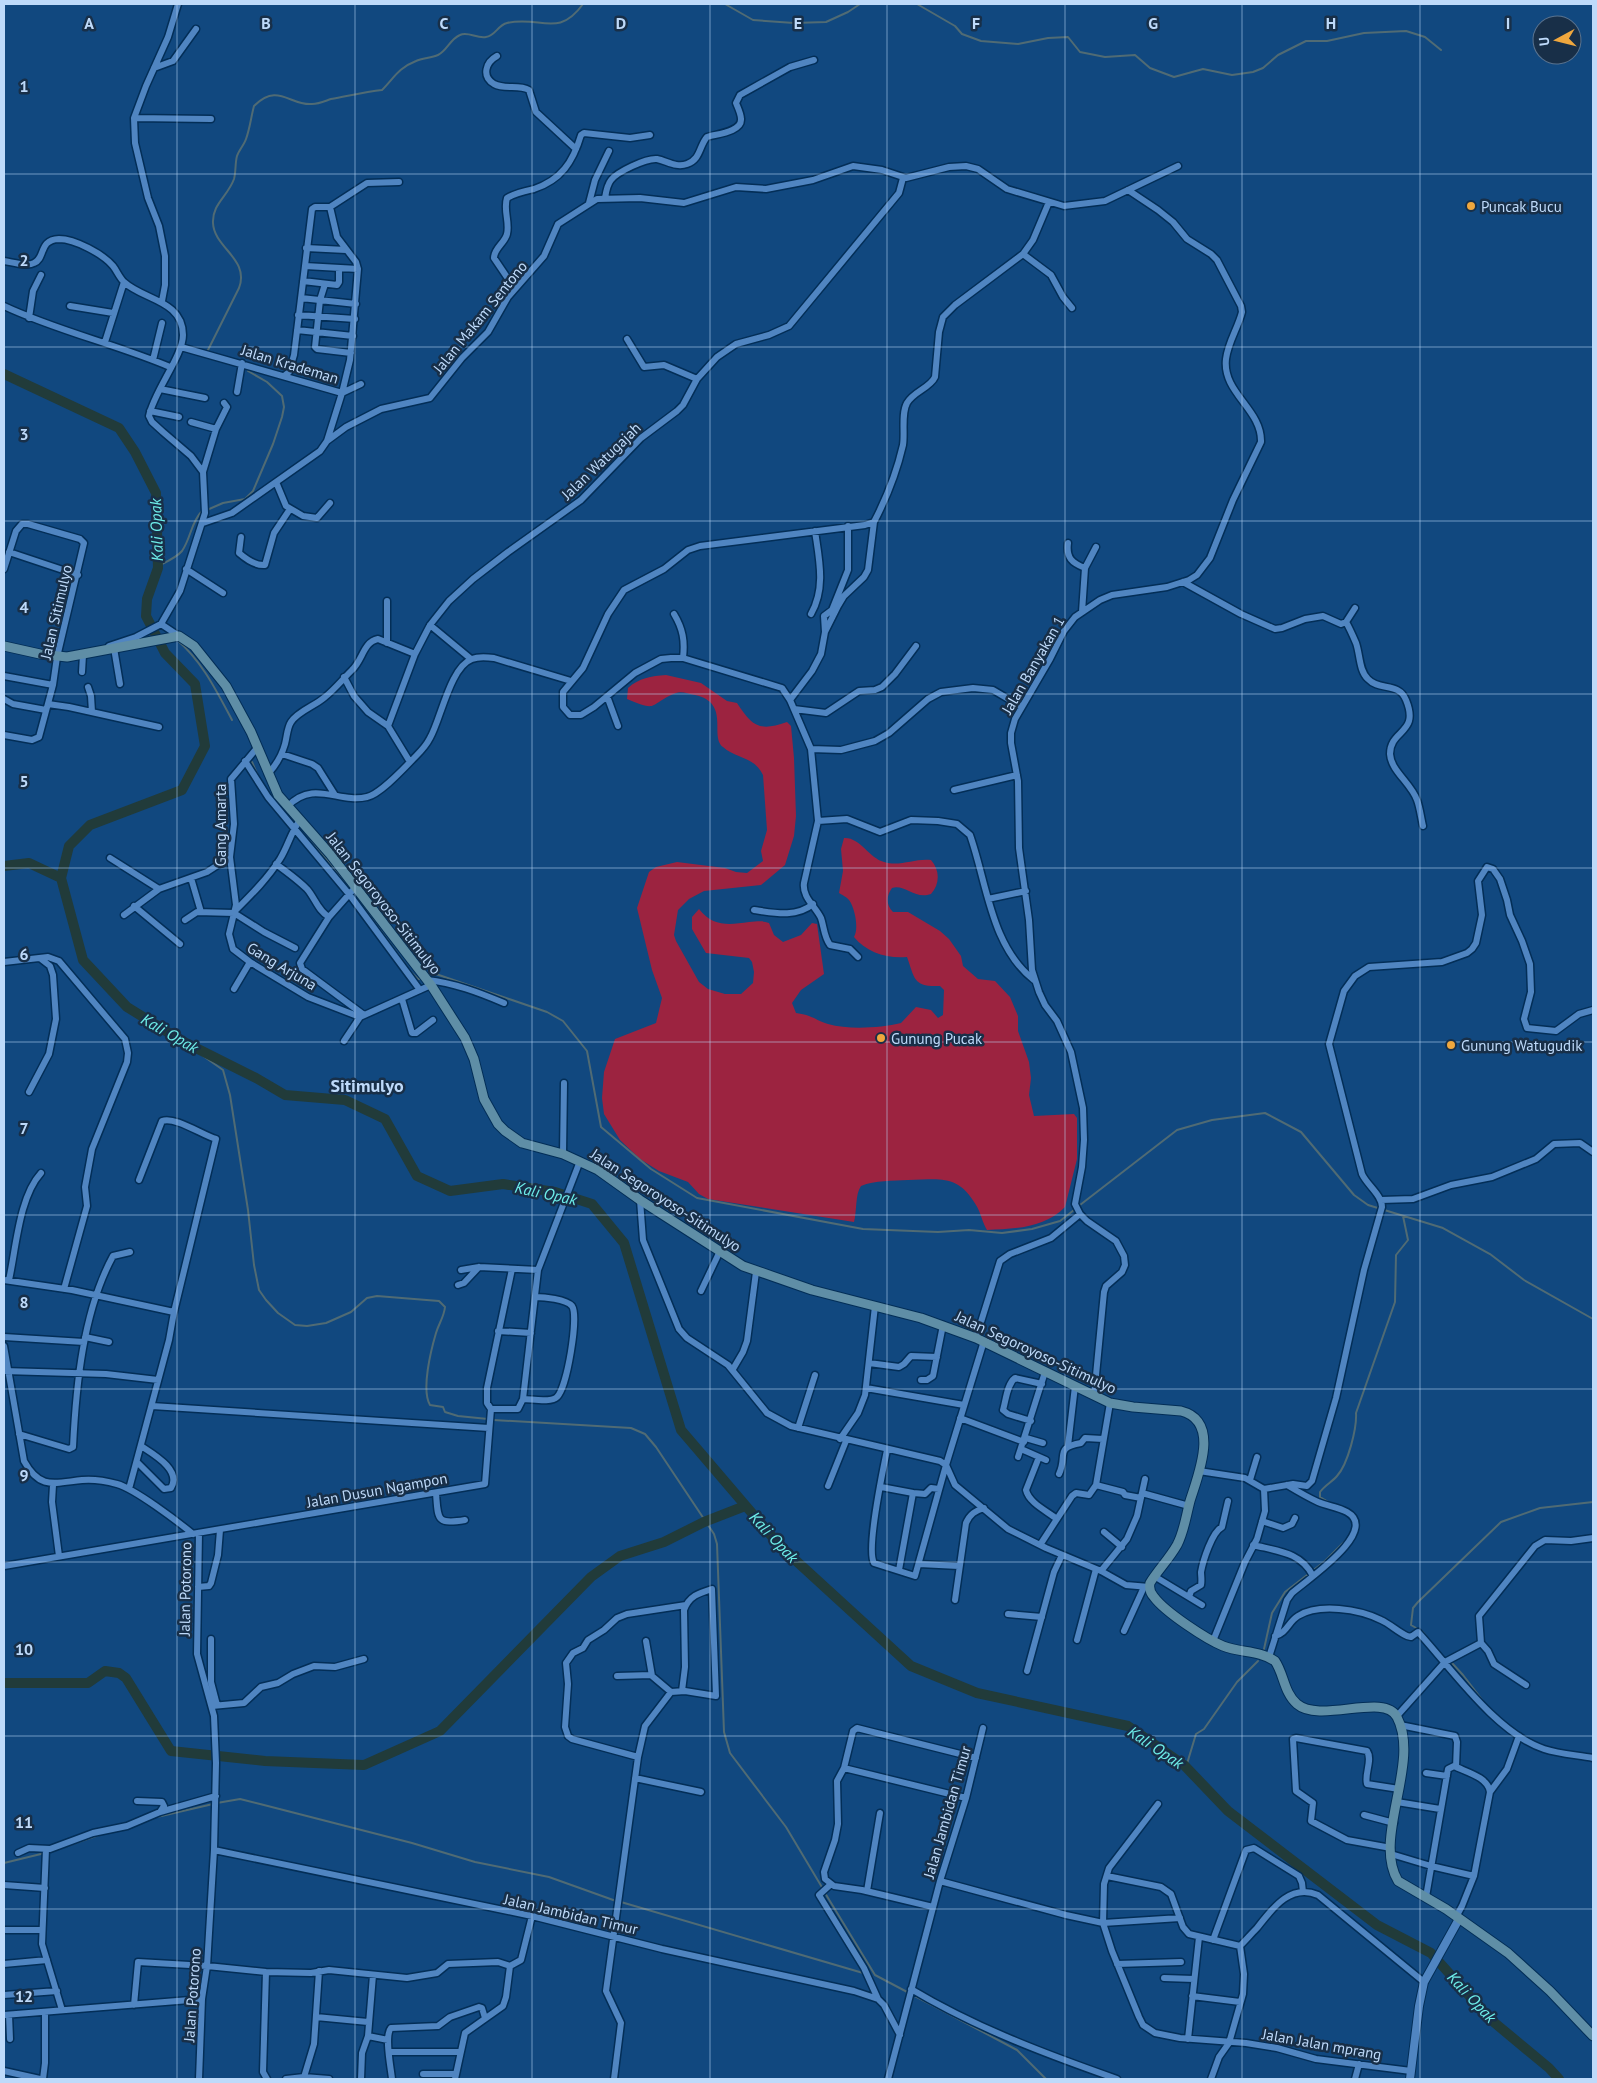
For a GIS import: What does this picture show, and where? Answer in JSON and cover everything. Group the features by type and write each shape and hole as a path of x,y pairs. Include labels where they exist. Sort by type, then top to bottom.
{"main road":[{"path":"4,646 57,657 88,654 138,640 175,637"},
{"name":"Jalan Segoroyoso-Sitimulyo","path":"175,637 194,646 217,672 242,714 278,795 357,887 426,979 470,1048 484,1099 504,1131 522,1143 563,1154 580,1161 610,1178 640,1200 756,1272 812,1290 943,1325 980,1339 1094,1396 1110,1402 1141,1408 1181,1411 1199,1423 1204,1435 1204,1449 1177,1545 1146,1587"},
{"path":"1146,1587 1159,1603 1213,1641 1235,1649 1269,1657 1279,1667 1291,1698 1304,1709 1335,1711 1385,1708 1392,1710 1398,1721 1403,1742 1391,1851 1394,1874 1398,1882 1426,1897 1508,1954 1550,1991 1593,2036"}],"street":[{"path":"162,301 165,285 165,256 159,226 148,198 135,144 134,118 168,36 178,4"},
{"path":"154,68 173,61 196,29"},
{"path":"497,56 490,59 487,64 487,75 491,82 498,86 524,87 529,90 536,112 576,149"},
{"path":"605,198 611,179 626,169 657,159 676,165 686,164 696,159 707,136 733,130 740,124 741,119 736,103 740,95 790,67 814,60"},
{"path":"134,118 211,119"},
{"path":"515,289 494,258 495,252 507,235 506,202 510,196 542,186 558,177 564,171 581,135 584,133 630,138 650,135"},
{"path":"589,203 595,180 608,151"},
{"name":"Jalan Makam Sentono","path":"327,441 346,427 380,409 430,398 462,358 488,332 508,297 544,256 558,224 597,199 649,198 684,202 736,187 766,189 812,180 853,166 882,170 903,178"},
{"path":"903,178 950,167 972,167 1006,189 1064,206 1098,202 1178,166"},
{"name":"Jalan Watugajah","path":"388,726 415,654 430,625 450,601 473,579 581,500 634,444 683,405 697,379 725,350 736,344 782,330 794,320 900,193 903,178"},
{"path":"284,376 289,372 297,330 312,209 315,207 330,207 364,184 399,182"},
{"name":"Jalan Banyakan 1","path":"1080,1214 1075,1199 1082,1167 1084,1140 1079,1084 1065,1037 1034,980 1026,891 1019,848 1017,775 1011,733 1015,719 1064,631 1074,617 1100,600 1120,593 1152,590 1183,582 1196,576 1210,558 1233,500 1260,448 1262,434 1258,422 1235,392 1228,374 1226,364 1228,350 1242,312 1241,306 1222,268 1211,254 1186,239 1173,222 1128,190"},
{"path":"826,632 844,596 859,583 868,570 874,522 900,457 907,403 917,392 934,380 939,332 943,317 1005,265 1023,254 1033,240 1049,202"},
{"path":"330,207 337,237 356,262 358,269 351,353 342,393"},
{"path":"4,261 31,264 36,262 45,244 52,240 69,240 100,254 124,282 162,301 179,320 183,332 181,347 170,367 149,416 152,422 191,456 202,472"},
{"path":"306,248 346,250"},
{"path":"1023,254 1051,275 1063,297 1072,308"},
{"path":"305,266 358,269"},
{"path":"303,281 335,286 338,284 339,268"},
{"path":"29,318 33,291 41,275"},
{"path":"105,342 124,282"},
{"path":"325,284 320,300 315,347 317,349 351,353"},
{"path":"301,298 356,304"},
{"path":"4,306 29,318 105,342 170,367"},
{"path":"70,306 113,313"},
{"path":"298,315 355,319"},
{"path":"153,360 162,323"},
{"path":"297,330 353,336"},
{"path":"627,339 644,367 664,365 697,379"},
{"name":"Jalan Krademan","path":"181,347 342,393 327,441 312,458 232,513 203,523"},
{"path":"236,392 242,363"},
{"path":"342,393 362,384"},
{"path":"160,389 205,398"},
{"path":"82,672 88,654 138,640 158,625 180,591 203,523 205,511 202,472 216,429 227,407 224,403"},
{"path":"150,411 179,418"},
{"path":"191,422 216,429"},
{"path":"276,482 284,503 290,509 303,516 317,518 330,503"},
{"path":"241,537 239,553 251,562 265,565 274,533 290,509"},
{"path":"858,957 850,949 830,945 826,940 822,921 813,904 805,895 803,888 818,821 811,749 785,691 777,685 684,658 661,659 648,665 588,712 581,715 566,712 562,700 563,692 583,668 605,621 624,590 664,569 688,550 700,546 865,525 874,522"},
{"name":"Jalan Sitimulyo","path":"4,735 32,740 37,739 53,685 57,657 85,546 80,539 25,524 20,525 16,531 9,552"},
{"path":"790,700 816,663 824,647 826,632 824,616 832,610 848,570 848,526"},
{"path":"810,614 820,594 821,579 816,531"},
{"path":"1068,543 1068,557 1071,562 1086,568"},
{"path":"1082,612 1086,568 1096,547"},
{"path":"4,570 9,552 78,574"},
{"path":"186,569 223,593"},
{"path":"1183,582 1242,614 1275,629 1315,617 1329,617 1341,624 1346,622 1355,608"},
{"path":"387,601 387,643"},
{"path":"674,614 684,635 684,658"},
{"path":"1346,622 1356,644 1365,676 1372,684 1400,690 1406,698 1411,719 1393,744 1390,757 1392,765 1404,778 1417,800 1423,826"},
{"name":"Jalan Segoroyoso-Sitimulyo","path":"158,625 175,637"},
{"path":"430,625 471,659"},
{"path":"268,774 282,754 289,724 294,718 325,698 359,663 367,645 372,640 378,639 415,654"},
{"path":"794,709 826,713 859,691 875,690 882,687 895,674 916,646"},
{"path":"114,648 120,684"},
{"path":"288,806 302,796 313,793 361,798 375,794 410,762 430,739 453,681 463,665 471,659 481,657 494,658 571,681"},
{"path":"4,676 53,685"},
{"path":"344,677 354,696 364,707 388,726 410,762"},
{"path":"88,687 91,696 92,712"},
{"path":"811,749 841,750 875,741 889,733 928,699 946,691 973,688 993,690 1022,708"},
{"path":"607,696 618,726"},
{"path":"4,699 13,704 92,712 160,727"},
{"name":"Gang Amarta","path":"234,912 236,903 230,857 234,824 231,779 257,748"},
{"path":"282,754 312,764 318,768 336,795"},
{"path":"245,761 264,791 350,894 420,990"},
{"path":"954,790 1017,775"},
{"path":"818,821 846,819 880,832 911,820 957,824 970,835 988,899 1011,956 1026,974 1034,980"},
{"path":"234,912 264,882 300,820"},
{"path":"124,915 158,889 210,870 230,857"},
{"path":"110,858 158,889"},
{"path":"276,864 306,888 316,900 323,913 329,917"},
{"path":"1199,1471 1250,1480 1256,1486 1264,1489 1286,1485 1307,1486 1312,1481 1336,1398 1360,1289 1381,1207 1362,1174 1329,1044 1344,992 1354,976 1369,967 1442,962 1467,953 1472,949 1476,943 1482,915 1478,881 1487,867 1493,869 1500,878 1510,915 1530,964 1531,992 1524,1019 1527,1028 1556,1031 1579,1014 1593,1010"},
{"path":"191,878 201,912"},
{"path":"357,887 329,917 300,961 300,965 362,1016"},
{"path":"988,899 1026,891"},
{"path":"754,910 781,914 803,910 813,904"},
{"path":"134,906 180,944"},
{"path":"185,920 194,912 234,912 264,932 295,948"},
{"name":"Gang Arjuna","path":"234,912 229,934 233,949 250,962 308,997 362,1016"},
{"path":"30,1092 49,1054 56,1019 53,975 50,966 44,958"},
{"path":"4,962 44,958 62,963 125,1040 128,1053 92,1149 85,1187 87,1206 64,1289"},
{"path":"234,989 250,962"},
{"path":"344,1042 362,1016 420,990 426,979 457,985 504,1002"},
{"path":"402,999 412,1033 416,1033 433,1020"},
{"path":"563,1154 564,1083"},
{"path":"129,1489 152,1406 216,1139 184,1125 168,1120 162,1121 139,1180"},
{"path":"1381,1207 1413,1199 1451,1185 1492,1177 1540,1157 1554,1144 1580,1143 1593,1152"},
{"path":"491,1409 518,1409 523,1399 538,1270 580,1161"},
{"path":"41,1173 33,1185 24,1206 7,1280 97,1295 174,1312"},
{"path":"640,1200 643,1240 679,1329 687,1338 733,1369 767,1413 798,1428 886,1450 940,1461 946,1465 955,1485 1008,1529 1098,1570 1126,1586 1146,1587 1124,1631"},
{"path":"886,1450 872,1541 872,1560 874,1563 915,1576 964,1405 1000,1260 1010,1254 1051,1238 1080,1214 1087,1222 1116,1241 1124,1256 1125,1265 1122,1272 1106,1286 1104,1292 1094,1396"},
{"path":"701,1291 720,1251"},
{"path":"19,1434 69,1448 72,1447 74,1402 85,1340 97,1295 113,1256 130,1252"},
{"path":"461,1270 479,1267 538,1270"},
{"path":"458,1285 464,1283 479,1267"},
{"name":"Jalan Dusun Ngampon","path":"196,1534 485,1484 491,1409 487,1403 487,1388 512,1269"},
{"path":"733,1369 743,1352 747,1340 756,1272"},
{"path":"523,1399 557,1397 561,1391 568,1366 572,1342 573,1307 568,1303 552,1298 535,1297"},
{"path":"828,1486 843,1440 858,1413 866,1388 875,1306"},
{"path":"921,1380 927,1380 933,1376 943,1325"},
{"path":"498,1331 531,1333"},
{"path":"4,1338 109,1342"},
{"path":"4,1346 6,1371 24,1461 33,1476 53,1485 84,1480 117,1484 129,1489 196,1534"},
{"path":"869,1363 899,1368 911,1356 937,1357"},
{"path":"6,1371 106,1374 158,1380"},
{"path":"1018,1457 1046,1372"},
{"path":"798,1428 815,1375"},
{"path":"1031,1421 1008,1414 1003,1410 1009,1387 1015,1378 1042,1384"},
{"path":"1059,1474 1064,1465 1063,1453 1068,1446 1075,1386"},
{"path":"866,1388 964,1405"},
{"path":"1040,1545 1074,1494 1078,1493 1089,1496 1096,1485 1110,1402"},
{"path":"152,1406 489,1422"},
{"path":"960,1418 1025,1440 1043,1443"},
{"path":"1068,1446 1081,1444 1085,1438 1103,1439"},
{"path":"136,1462 164,1489 171,1488 173,1480 167,1465 141,1446"},
{"path":"1021,1449 1046,1460"},
{"path":"1039,1457 1026,1490 1027,1494 1032,1501 1057,1519"},
{"path":"1250,1480 1257,1457"},
{"path":"1077,1640 1098,1570 1122,1547 1137,1516 1145,1478"},
{"path":"53,1485 52,1502 59,1556"},
{"path":"1096,1485 1123,1492 1125,1495 1142,1495 1189,1506"},
{"path":"1269,1657 1287,1600 1311,1573 1355,1534 1354,1520 1347,1511 1318,1502 1286,1485"},
{"path":"881,1487 925,1494 931,1488 939,1489"},
{"path":"1213,1641 1245,1562 1257,1539 1265,1508 1264,1489"},
{"path":"436,1493 440,1520 448,1523 465,1520"},
{"path":"898,1570 913,1493"},
{"path":"1189,1597 1191,1591 1201,1584 1201,1574 1205,1558 1216,1531 1222,1527 1228,1501"},
{"path":"955,1600 966,1523 975,1511 984,1508"},
{"path":"1262,1521 1283,1528 1292,1524 1295,1518"},
{"path":"198,1587 209,1586 212,1583 218,1554 220,1530"},
{"path":"1104,1532 1122,1547"},
{"name":"Jalan Potorono","path":"4,1566 196,1534 198,1587 197,1654 215,1705 216,1730 214,1850 207,1966 202,1999 199,2079"},
{"path":"1526,1685 1494,1664 1489,1653 1481,1643 1478,1620 1481,1612 1534,1546 1545,1540 1571,1541 1593,1538"},
{"path":"1253,1546 1292,1554 1311,1573"},
{"path":"1027,1671 1054,1572 1062,1555"},
{"path":"919,1564 959,1566"},
{"path":"1154,1576 1202,1605"},
{"path":"646,1641 651,1675 671,1692 682,1691 716,1696 712,1589 687,1601 684,1610 685,1667 682,1691"},
{"path":"638,1757 572,1740 568,1736 565,1727 568,1684 566,1663 573,1653 583,1648 588,1640 604,1630 617,1618 627,1614 686,1605"},
{"path":"1275,1636 1285,1632 1291,1622 1302,1614 1318,1609 1335,1608 1378,1618 1407,1636 1411,1637 1418,1632 1487,1710 1503,1725 1544,1749 1593,1758"},
{"path":"1008,1614 1042,1617"},
{"path":"211,1639 211,1682 215,1705 244,1703 261,1687 278,1683 293,1674 312,1667 335,1668 364,1659"},
{"path":"1456,1767 1457,1742 1455,1736 1398,1721 1445,1662 1481,1643"},
{"path":"617,1676 651,1675"},
{"path":"614,2079 621,2024 606,1991 638,1757 646,1723 671,1692"},
{"path":"933,1907 867,1891 830,1885 825,1879 824,1872 837,1832 837,1781 844,1768 853,1731 856,1728 976,1758"},
{"name":"Jalan Jambidan Timur","path":"888,2079 940,1881 966,1798 983,1728"},
{"path":"1490,1792 1507,1769 1519,1736"},
{"path":"1399,1789 1367,1784 1366,1779 1370,1757 1367,1751 1293,1739 1296,1791 1312,1804 1311,1821 1347,1840 1391,1851 1431,1866 1474,1876"},
{"path":"1410,2075 1424,1982 1446,1943 1474,1876 1490,1792 1490,1787 1485,1781 1456,1767 1449,1767 1446,1776 1426,1897"},
{"path":"844,1768 966,1798"},
{"path":"1426,1773 1446,1776"},
{"path":"635,1778 701,1792"},
{"path":"137,1801 162,1802 164,1806 160,1812"},
{"path":"18,1853 29,1848 38,1847 46,1851 93,1833 127,1826 160,1812 216,1801"},
{"path":"1397,1802 1440,1809"},
{"path":"1158,1804 1113,1862 1106,1876 1161,1887 1167,1890 1174,1899 1186,1931 1199,1937 1240,1946"},
{"path":"867,1891 880,1814"},
{"path":"1364,1815 1394,1823"},
{"path":"1213,1940 1246,1850 1254,1848 1299,1876 1303,1892"},
{"name":"Jalan Jambidan Timur","path":"214,1850 532,1916 662,1949 854,1991 878,1998"},
{"path":"46,1851 42,1944 62,2010"},
{"name":"Jalan Jalan mprang","path":"1106,1876 1103,1923 1107,1940 1143,2025 1155,2033 1188,2039 1267,2046 1316,2059 1359,2064 1410,2075"},
{"path":"940,1881 1103,1923 1180,1918"},
{"path":"4,1885 45,1888"},
{"path":"830,1885 819,1895 864,1968 878,1998 900,2035"},
{"path":"1211,2079 1219,2058 1229,2043 1244,1984 1240,1946 1278,1903 1292,1894 1303,1892 1318,1895 1424,1982"},
{"path":"134,2005 137,1962 266,1972 311,1973 329,1970 373,1976 390,1974 407,1978 437,1973 448,1964 498,1962 510,1966 521,1960 532,1916"},
{"path":"4,1930 42,1930"},
{"path":"1188,2039 1199,1937"},
{"path":"4,1964 47,1960"},
{"path":"1117,1964 1180,1962"},
{"path":"423,2074 455,2077 465,2033 498,2010 505,2002 510,1966"},
{"path":"304,2078 313,2048 319,1971"},
{"path":"266,1972 262,2072 267,2079"},
{"path":"361,2079 362,2053 368,2036 373,1976"},
{"path":"1164,1978 1194,1979"},
{"path":"4,1995 57,1991"},
{"path":"910,1993 979,2026 1118,2079"},
{"path":"1192,1996 1240,2002"},
{"path":"10,2039 7,2015 202,1999"},
{"path":"392,2079 388,2032 393,2027 438,2026 450,2017 479,2007 482,2008 485,2018"},
{"path":"4,2071 42,2079 45,2063 45,2013"},
{"path":"316,2017 368,2022"},
{"path":"368,2036 388,2040"},
{"path":"389,2052 460,2052"},
{"path":"1355,2079 1359,2064"},
{"path":"286,2079 329,2079"}],"shaded area":[{"path":"666,675 701,683 727,701 737,703 747,717 757,725 769,726 787,722 791,726 796,816 794,836 785,865 761,885 704,891 689,899 678,910 674,935 699,982 708,989 725,994 741,994 753,983 754,972 749,958 706,953 692,929 692,917 699,909 704,915 716,922 735,924 759,921 769,923 774,935 783,942 801,935 812,923 817,924 824,974 801,990 792,1003 796,1013 810,1016 828,1024 855,1028 901,1023 916,1007 931,1010 938,1018 943,1015 944,990 940,986 925,985 916,980 907,957 885,956 865,947 859,942 854,937 856,918 853,908 848,899 839,893 843,871 841,849 844,838 860,844 884,862 896,864 931,860 936,868 938,877 936,886 931,894 920,895 897,887 892,888 888,897 889,906 893,912 908,912 940,931 949,939 961,956 963,966 978,979 995,981 1010,997 1018,1016 1018,1031 1029,1062 1031,1078 1029,1095 1034,1116 1074,1114 1077,1118 1077,1159 1065,1207 1057,1214 1029,1226 987,1230 978,1208 969,1195 954,1183 938,1179 884,1181 861,1186 854,1222 708,1199 699,1194 688,1182 659,1171 640,1159 620,1140 604,1114 602,1098 604,1072 615,1039 656,1023 662,998 652,970 637,908 649,872 656,867 677,862 725,868 747,873 763,861 761,851 767,830 763,775 755,764 728,751 719,742 716,712 713,705 706,699 681,692 650,706 627,699 628,688 636,682 650,677"}],"waterway":[{"path":"208,350 239,288 241,278 240,269 236,261 215,232 213,216 234,179 237,156 249,131 254,106 262,99 277,95 304,104 315,104 331,99 382,90 405,67 418,60 438,55 460,35 486,37 492,35 504,24 519,21 548,24 565,21 574,15 583,4"},
{"path":"725,4 753,20 794,23 826,22 860,4"},
{"path":"917,4 955,26 962,34 981,41 1018,44 1048,38 1068,37 1080,52 1105,57 1135,55 1150,68 1174,77 1203,69 1232,75 1253,72 1263,68 1278,55 1306,41 1327,41 1364,33 1406,31 1425,37 1441,50"},
{"path":"207,510 223,503 245,499 253,491 282,417 284,407 282,396 267,382 248,371"},
{"name":"Kali Opak","path":"4,374 119,428 135,452 156,493 158,568 147,599 146,616 165,653 195,684 205,746 182,790 90,825 69,846 61,878 83,960 127,1007 182,1041 256,1078 285,1095 345,1100 385,1119 417,1176 450,1191 503,1184 555,1192 592,1204 624,1243 681,1430 781,1547 911,1666 977,1693 1128,1726 1184,1765 1228,1811 1377,1925 1431,1953 1490,2019 1549,2068 1559,2079"},
{"path":"158,566 174,558 182,551 198,515 202,511"},
{"path":"176,639 201,666 232,720"},
{"path":"252,762 258,776"},
{"path":"268,792 295,822"},
{"path":"301,827 351,890"},
{"path":"4,866 29,863 61,878"},
{"path":"354,894 411,972 418,979 421,979"},
{"path":"427,975 433,973 547,1012 563,1021 587,1051 601,1127 651,1169 697,1198 863,1229 938,1232 969,1230 1002,1233 1032,1229 1060,1221 1074,1210"},
{"path":"182,1041 223,1070 230,1095 248,1210 254,1265 259,1290 266,1300 278,1313 295,1325 307,1326 326,1323 351,1312 367,1298 377,1296 439,1301 445,1307 437,1329 430,1359 426,1390 427,1398 430,1405 443,1407 445,1412 458,1416 488,1419"},
{"path":"1080,1205 1177,1130 1212,1120 1265,1113 1301,1132 1354,1195 1368,1205 1443,1228 1490,1254 1524,1280 1593,1319"},
{"path":"1330,1503 1320,1497 1320,1492 1337,1476 1345,1463 1353,1436 1356,1413 1395,1302 1396,1255 1408,1240 1403,1216"},
{"path":"493,1420 631,1428 645,1434 656,1447 714,1534 717,1544 724,1732 730,1753 786,1827 823,1889"},
{"path":"1434,1646 1423,1632 1411,1625 1413,1608 1501,1522 1540,1508 1593,1502"},
{"path":"4,1683 88,1683 105,1671 119,1673 126,1678 171,1751 265,1761 364,1765 440,1731 591,1577 620,1556 664,1542 704,1522 745,1506"},
{"path":"1264,1649 1272,1613 1285,1592 1324,1562 1347,1539"},
{"path":"1186,1767 1196,1734 1204,1729 1237,1682 1258,1661"},
{"path":"1451,1662 1483,1701"},
{"path":"217,1803 240,1799 412,1843 475,1862 549,1877 616,1901"},
{"path":"157,1817 213,1804"},
{"path":"64,1847 102,1834"},
{"path":"4,1863 45,1853"},
{"path":"825,1893 875,1975 1017,2050 1046,2079"},
{"path":"621,1902 863,1973"}],"place":[{"name":"Puncak Bucu","path":"1471,206"},
{"name":"Gunung Pucak","path":"881,1038"},
{"name":"Gunung Watugudik","path":"1451,1045"}],"district":[{"name":"Sitimulyo","path":"367,1085"}]}
